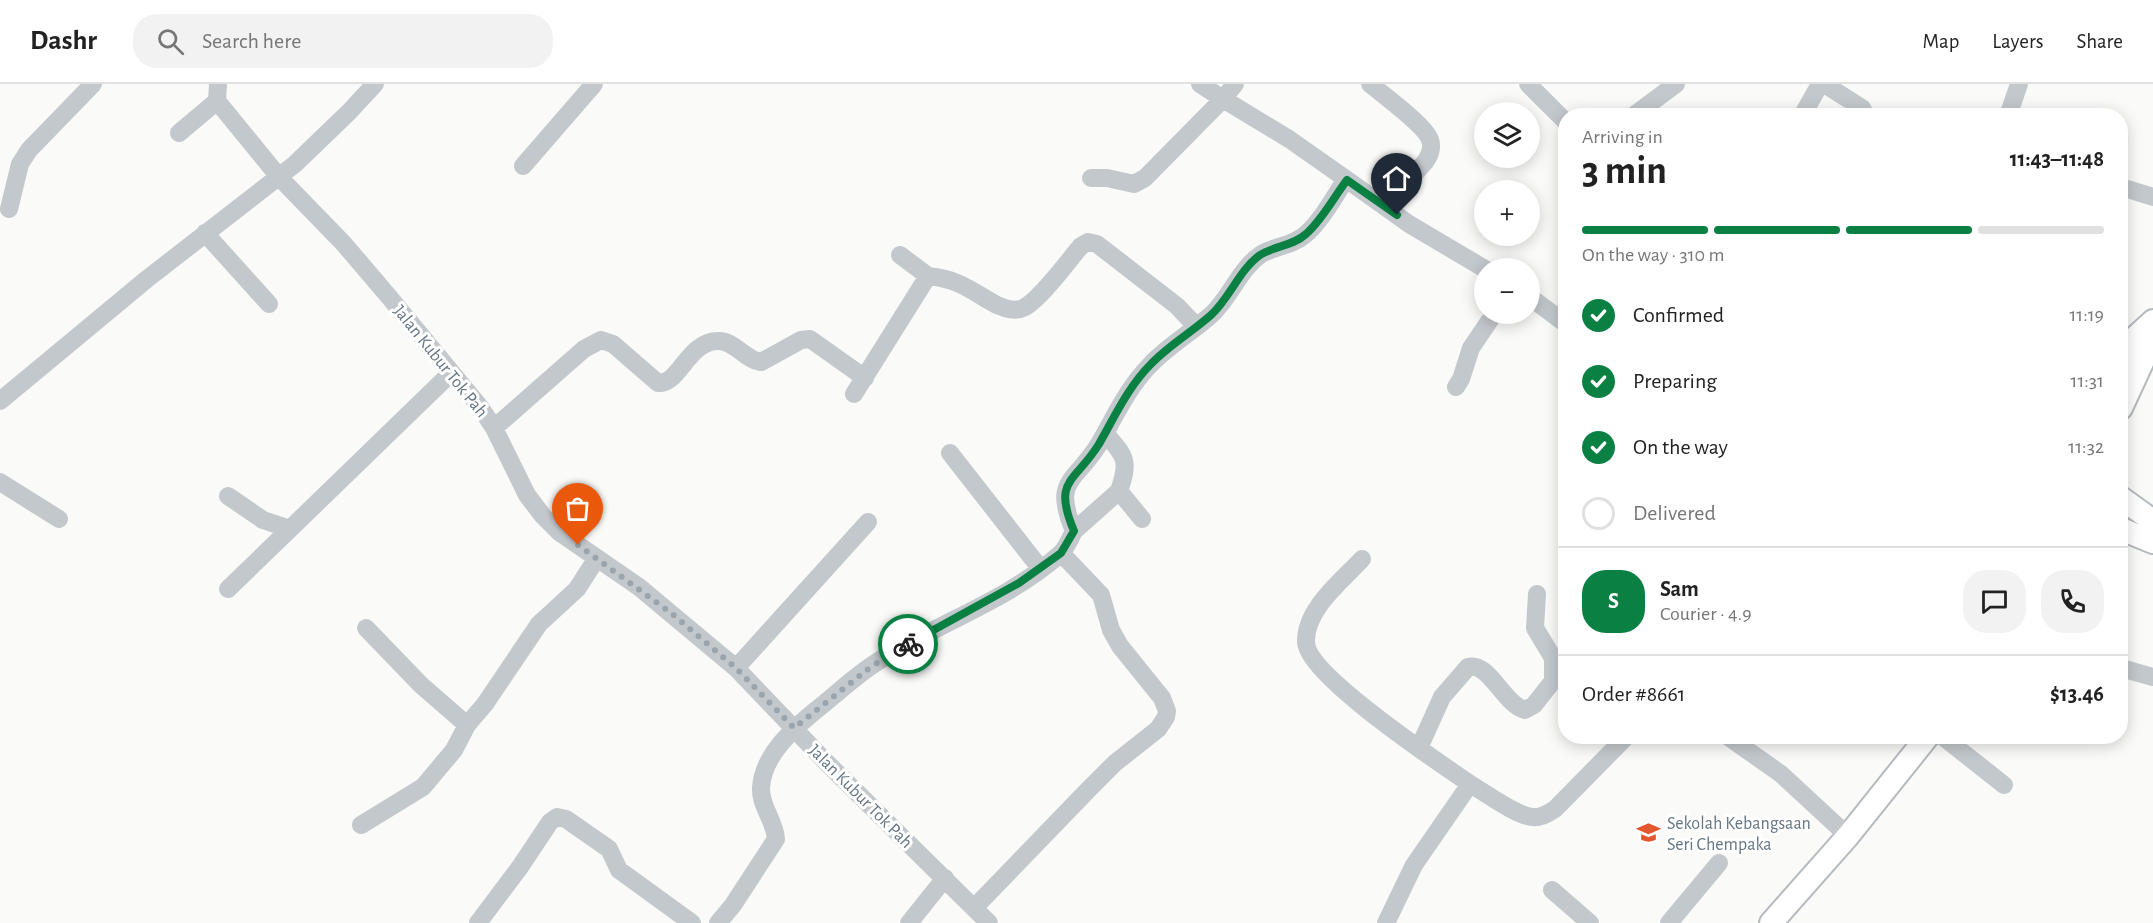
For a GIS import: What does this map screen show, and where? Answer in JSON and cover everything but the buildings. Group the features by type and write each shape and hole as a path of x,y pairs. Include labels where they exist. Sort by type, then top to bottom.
{"main road":[{"path":"2128,343 2153,321"},
{"path":"2128,393 2145,356 2153,328"},
{"path":"2128,503 2153,521"},
{"path":"2128,532 2153,542"},
{"path":"1771,923 1848,836 1922,744"}],"street":[{"path":"9,209 21,164 29,150 93,84"},
{"path":"0,401 90,325 279,177 349,112 375,84"},
{"path":"523,166 594,84"},
{"path":"1200,84 1289,139 1385,207 1474,262"},
{"path":"1091,178 1107,178 1134,184 1139,181 1223,99 1235,84"},
{"path":"1370,84 1424,130 1431,142 1430,156 1385,207"},
{"path":"1528,84 1558,114"},
{"path":"1644,108 1676,84"},
{"path":"1807,108 1822,84 1862,108"},
{"path":"2011,108 2019,84"},
{"path":"179,133 218,93"},
{"name":"Jalan Kubur Tok Pah","path":"218,93 279,177 344,244 480,407 494,428 527,495 543,516 559,532 639,587 736,668 989,923"},
{"path":"1074,531 1065,510 1064,493 1071,478 1097,446 1128,392 1150,364 1212,314 1248,266 1261,255 1299,240 1308,233 1347,180"},
{"path":"2128,189 2153,197"},
{"path":"205,233 269,304"},
{"path":"900,255 928,276 951,279 994,304 1009,309 1022,309 1034,300 1081,246 1093,242 1168,299 1196,326"},
{"path":"854,394 928,276"},
{"path":"1540,304 1558,318"},
{"path":"1456,387 1471,348 1487,324"},
{"path":"494,428 584,349 601,340 613,345 658,383 671,379 698,347 720,340 760,362 801,340 810,339 865,378"},
{"path":"228,590 451,373"},
{"path":"718,923 733,905 776,839 771,817 762,800 761,786 767,766 778,747 794,728 872,666 1001,594 1061,553 1074,531 1119,491 1126,470 1125,461 1105,433"},
{"path":"950,453 1040,568"},
{"path":"0,482 59,519"},
{"path":"1119,491 1142,519"},
{"path":"228,496 263,520 290,529"},
{"path":"736,668 868,522"},
{"path":"974,908 1115,763 1158,729 1166,717 1167,711 1162,698 1120,646 1111,630 1101,595 1061,553"},
{"path":"361,825 423,787 454,750 467,725 485,704 539,624 577,589 597,558"},
{"path":"1362,559 1316,610 1305,644 1311,656 1340,688 1470,784 1523,815 1544,816 1555,809 1618,744"},
{"path":"1537,594 1535,628 1553,658 1558,678"},
{"path":"366,628 421,685 467,725"},
{"path":"1419,747 1443,697 1468,667 1473,666 1482,670 1516,706 1525,710 1558,687"},
{"path":"2128,670 2153,677"},
{"path":"1738,744 1781,774 1848,836"},
{"path":"1951,744 2004,785"},
{"path":"1386,923 1414,865 1470,784"},
{"path":"478,923 550,822 557,817 562,817 609,849 619,870 692,923"},
{"path":"1669,923 1719,863"},
{"path":"909,923 945,878"},
{"path":"1552,890 1590,923"}],"way so far":[{"path":"578,545 639,587 736,668 794,728 872,666 908,644"}],"place":[{"name":"Sekolah Kebangsaan Seri Chempaka","path":"1649,833"}],"route":[{"path":"908,644 1001,594 1061,553 1074,531 1065,510 1064,493 1071,478 1097,446 1128,392 1150,364 1212,314 1248,266 1261,255 1299,240 1308,233 1347,180 1397,215"}]}
